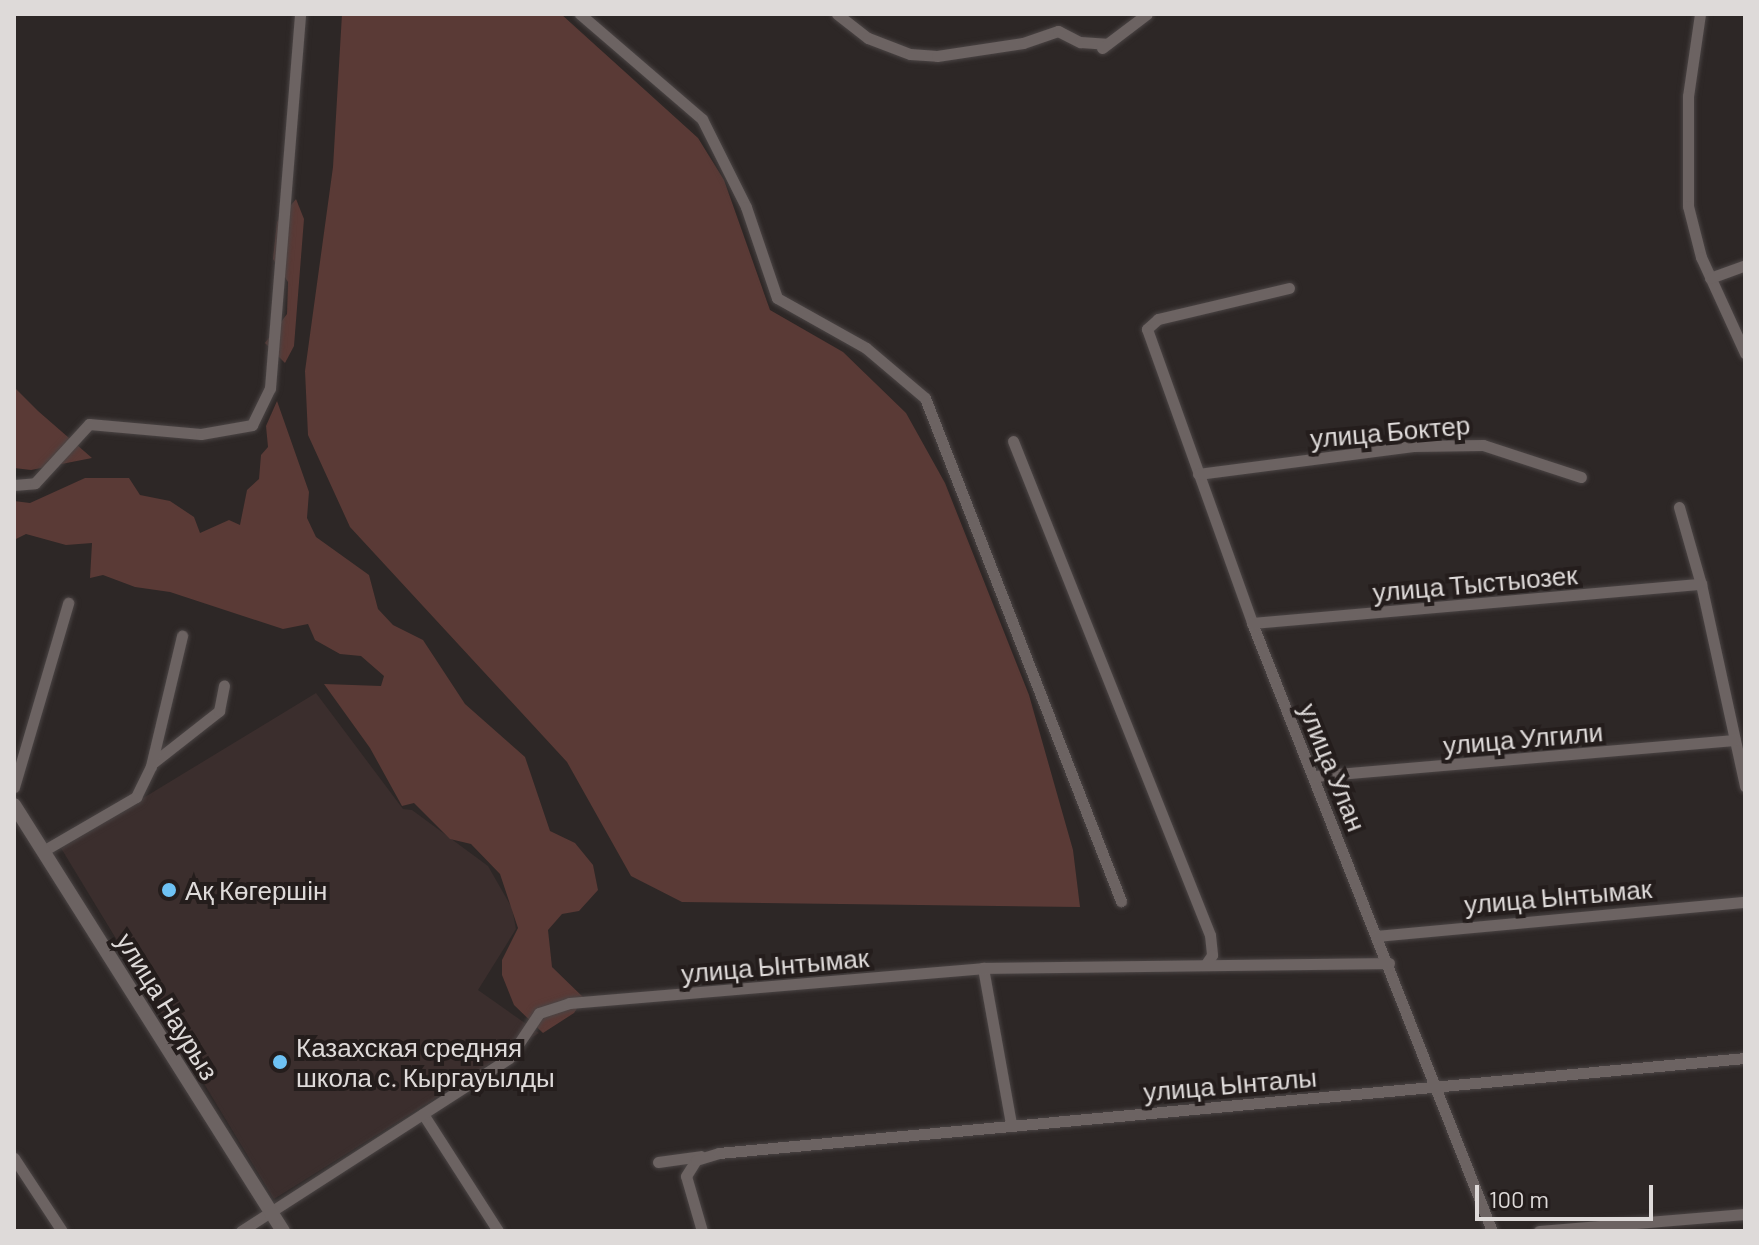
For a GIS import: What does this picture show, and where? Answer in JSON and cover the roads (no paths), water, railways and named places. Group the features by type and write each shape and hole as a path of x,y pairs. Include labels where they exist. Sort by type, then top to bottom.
{"street":[{"path":"14,485 35,483 89,424 201,434 252,425 270,388 300,14"},
{"path":"580,14 631,53 702,119 746,207 777,298 866,348 925,398 1121,901"},
{"path":"837,14 868,38 910,54 937,56 1023,43 1058,31 1080,42 1102,47 1147,14"},
{"path":"1700,14 1689,83 1686,170 1692,221 1710,278 1745,353"},
{"path":"1710,278 1745,265"},
{"name":"улица Улан","path":"1289,288 1158,319 1147,329 1252,623 1389,963 1492,1231"},
{"path":"1013,441 1210,935 1212,955 1206,964"},
{"name":"улица Боктер","path":"1198,474 1413,446 1483,445 1581,477"},
{"path":"1679,507 1701,584 1745,786"},
{"name":"улица Тыстыозек","path":"1252,623 1701,584"},
{"path":"14,787 68,603"},
{"path":"43,851 136,797 151,766 182,636"},
{"path":"151,766 219,711 224,685"},
{"name":"улица Улгили","path":"1314,776 1734,740"},
{"name":"улица Наурыз","path":"14,805 283,1231"},
{"name":"улица Ынтымак","path":"1376,936 1745,902"},
{"name":"улица Ынтымак","path":"241,1231 509,1058 539,1013 569,1003 983,968 1389,963"},
{"path":"983,968 1011,1124"},
{"name":"улица Ынталы","path":"658,1162 719,1153 1011,1124 1745,1058"},
{"path":"423,1114 498,1231"},
{"path":"702,1231 686,1186 691,1163 705,1155"},
{"path":"14,1158 62,1231"},
{"path":"1539,1231 1745,1214"}],"place":[{"name":"Ақ Көгершін","path":"169,890"},
{"name":"Казахская средняя школа с. Кыргауылды","path":"280,1062"}]}
